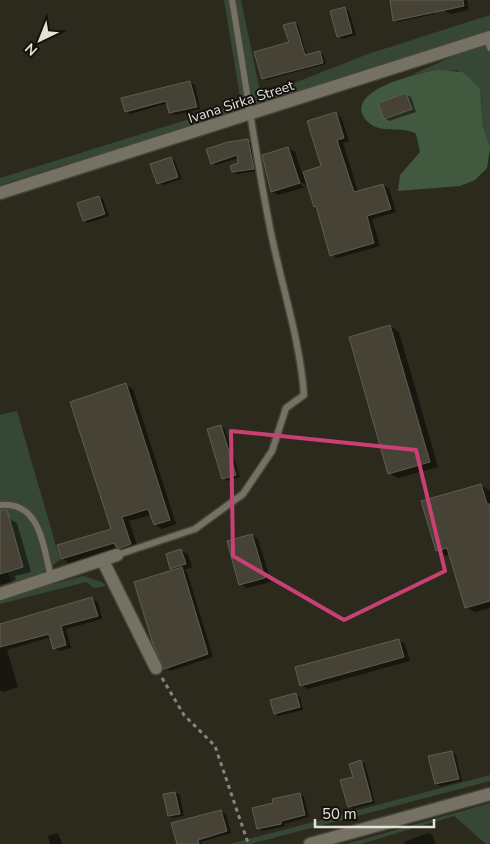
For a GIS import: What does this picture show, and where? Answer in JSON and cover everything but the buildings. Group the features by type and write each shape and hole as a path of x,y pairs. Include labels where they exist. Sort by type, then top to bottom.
{"street":[{"name":"Ivana Sirka Street","path":"0,193 489,41"},
{"path":"0,594 117,555"},
{"path":"103,561 156,668"},
{"path":"310,844 490,794"}],"lane":[{"path":"117,555 195,530 244,494 272,451 286,408 304,395 302,361 282,285 232,0"},
{"path":"0,505 12,504 25,509 36,522 51,577"}],"path":[{"path":"156,668 184,715 215,746 250,844"}],"highlighted area":[{"path":"231,431 416,450 445,571 344,620 233,556"}],"green space":[{"path":"224,0 241,0 261,96 368,54 490,15 490,31 0,185 0,178 241,103"},
{"path":"490,43 490,150 483,126 481,94 474,82 457,70 413,74 463,52"},
{"path":"439,70 462,72 480,89 483,126 490,148 487,168 475,180 460,186 398,191 400,175 420,152 416,134 411,131 373,126 368,122 362,111 364,101 373,92 386,85 401,79"},
{"path":"17,411 60,560 38,575 13,583 7,572 23,567 9,517 0,519 0,415"},
{"path":"83,576 102,582 106,586 94,588 86,582 0,604 0,598"},
{"path":"490,775 490,781 250,844 230,844"},
{"path":"490,803 490,844 486,844 454,816 361,844 346,844"}]}
